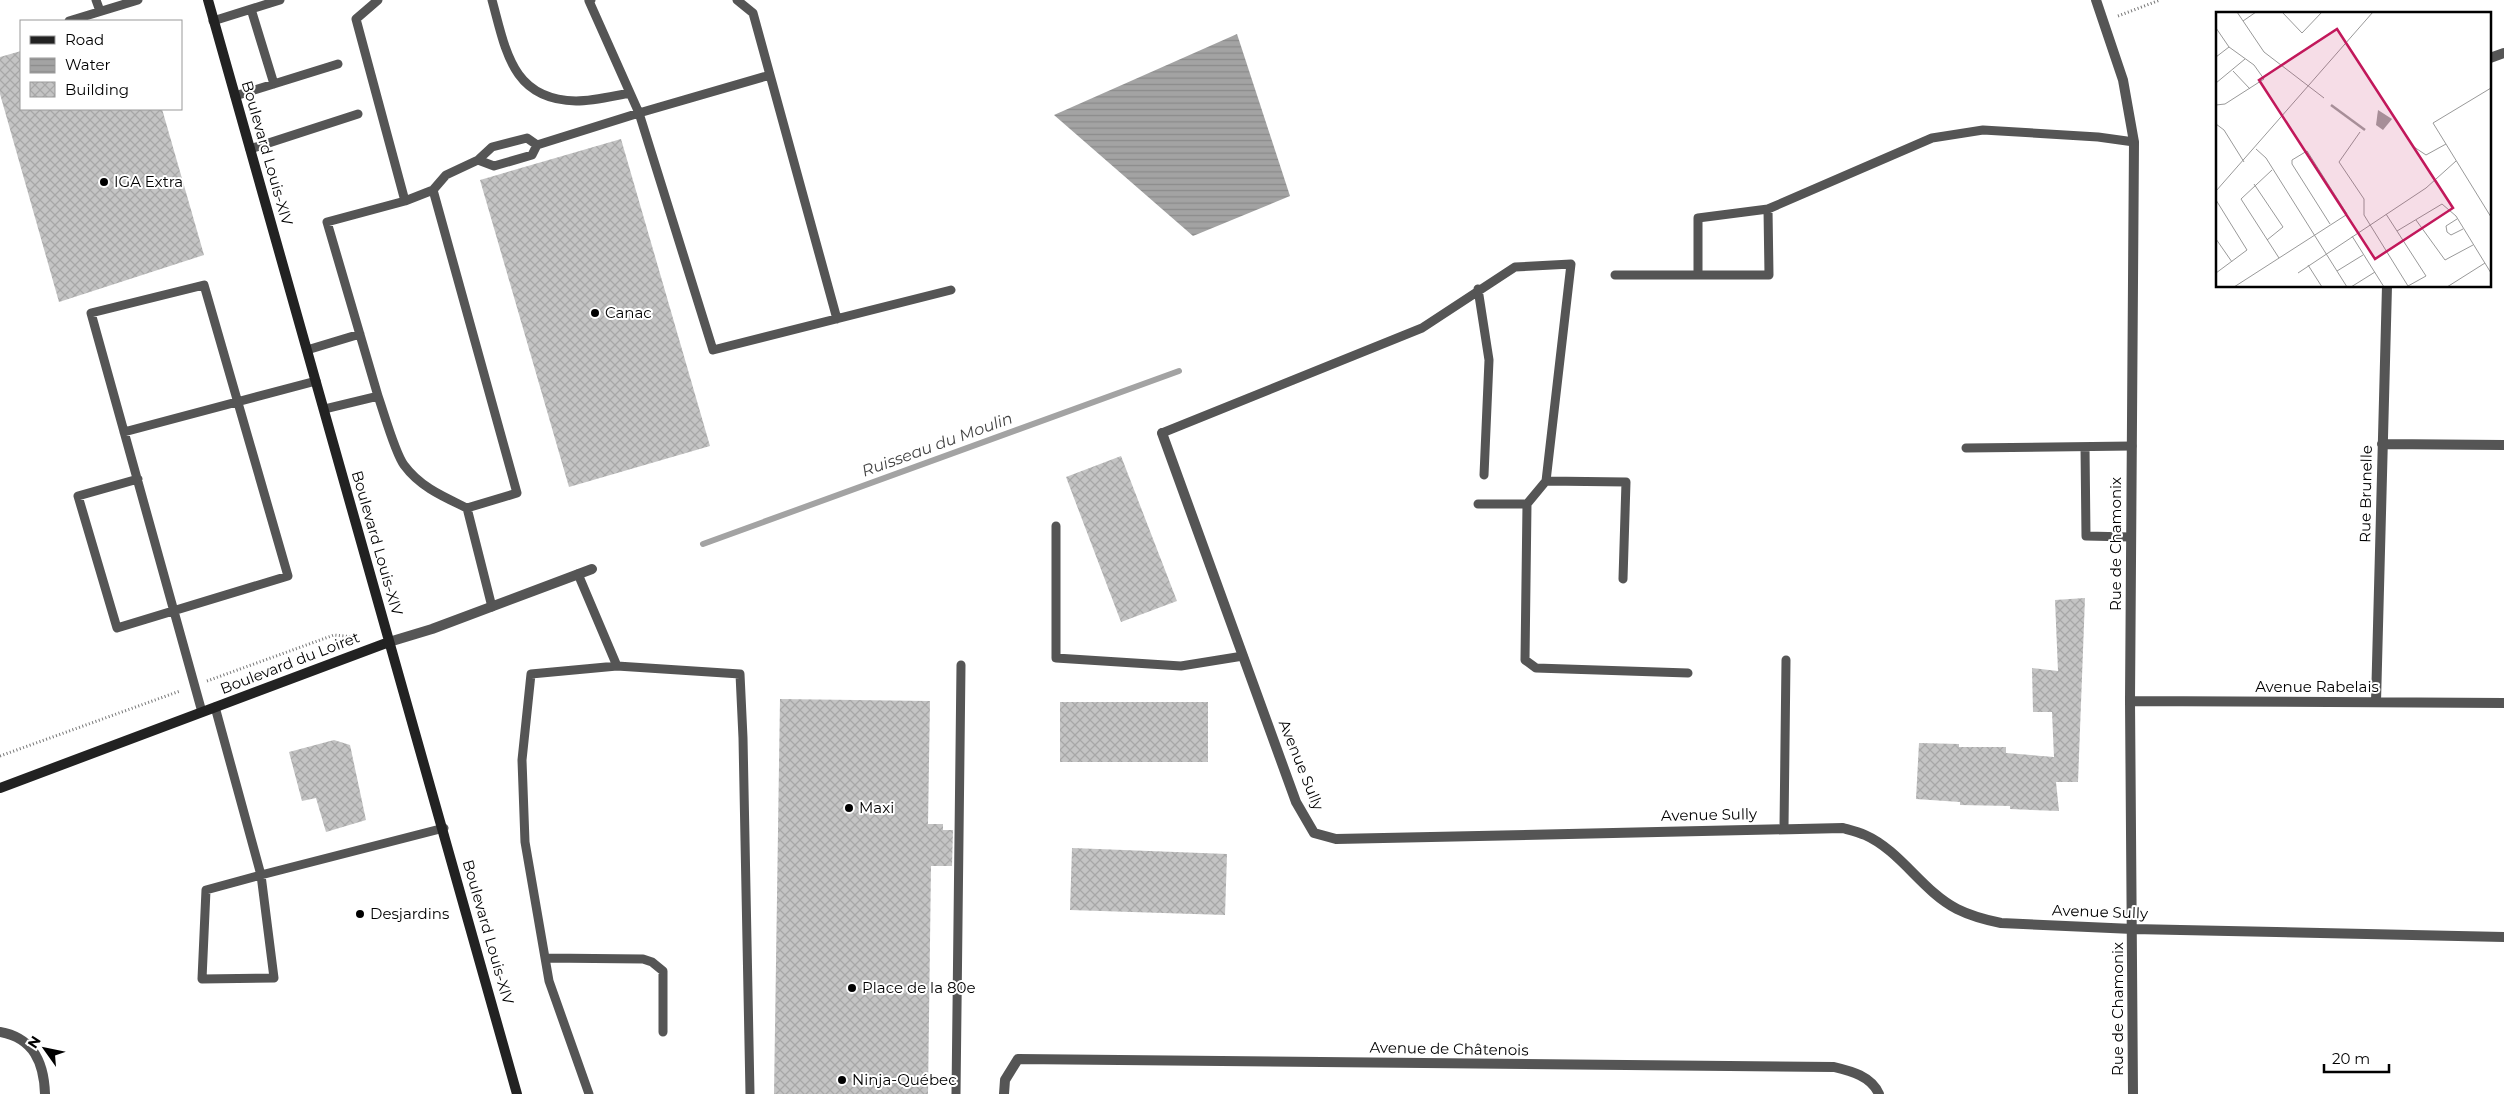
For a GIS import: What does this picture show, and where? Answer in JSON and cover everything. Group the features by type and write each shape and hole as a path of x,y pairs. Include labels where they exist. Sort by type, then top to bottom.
{"main road":[{"name":"Boulevard Louis-XIV","path":"208,0 388,642 444,828 517,1094"},
{"name":"Boulevard du Loiret","path":"0,788 388,642"}],"street":[{"name":"Rue de Chamonix","path":"2096,0 2123,80 2134,142 2130,701 2134,1094"},
{"path":"2492,57 2504,53"},
{"name":"Rue Brunelle","path":"2376,702 2387,288"},
{"name":"Avenue Sully","path":"1162,433 1296,802 1314,833 1336,839 1843,828 1865,835 1882,846 1940,898 1957,909 1980,918 2001,923 2133,929 2504,937"},
{"path":"2382,444 2504,445"},
{"name":"Boulevard du Loiret","path":"388,642 432,629 592,569"},
{"name":"Avenue Rabelais","path":"2130,701 2504,703"},
{"path":"0,1032 25,1042 39,1058 45,1094"},
{"name":"Avenue de Châtenois","path":"1004,1094 1005,1080 1018,1059 1834,1067 1865,1078 1879,1094"}],"lane":[{"path":"96,0 100,12"},
{"path":"72,20 138,0"},
{"path":"213,21 280,0"},
{"path":"378,0 356,19 405,200"},
{"path":"492,0 511,62 517,75 528,85 550,99 560,100 578,101 630,93"},
{"path":"589,0 639,113 713,350 951,290"},
{"path":"737,0 753,12 837,319"},
{"path":"251,9 274,84"},
{"path":"235,96 338,64"},
{"path":"478,160 494,166 532,155 537,145 770,75"},
{"path":"250,149 358,114"},
{"path":"1698,274 1698,218 1768,209 1932,138 1983,130 2098,137 2134,142"},
{"path":"433,190 517,493 468,508 421,484 403,464 378,396 327,222 433,190 446,175 478,160 492,147 527,138 537,145"},
{"path":"1615,275 1769,275 1768,209"},
{"path":"1162,433 1422,328 1478,289 1516,267 1571,264 1546,481 1527,504 1525,660 1536,668 1688,673"},
{"path":"138,479 78,496 117,628 174,610 288,576 204,285 92,313 124,432 138,479 174,610 202,712"},
{"path":"1478,289 1489,360 1484,475"},
{"path":"307,350 360,334"},
{"path":"124,432 316,381"},
{"path":"324,409 378,396"},
{"path":"2085,446 2086,536 2131,537"},
{"path":"1966,448 2132,446"},
{"path":"1546,481 1626,482 1623,579"},
{"path":"1478,504 1527,504"},
{"path":"468,508 492,606"},
{"path":"1056,526 1056,658 1181,666 1243,656"},
{"path":"578,574 617,666"},
{"path":"1784,828 1786,660"},
{"path":"956,1094 961,665"},
{"path":"589,1094 549,981 525,842 522,760 531,674 617,666 740,674 750,1094"},
{"path":"215,707 261,875 274,978 202,979 206,890 261,875 444,828"},
{"path":"545,958 643,959 652,962 663,971 663,1032"}],"path":[{"path":"2102,22 2160,0"}],"water":[{"path":"1237,34 1290,196 1193,236 1054,115"}],"building":[{"name":"IGA Extra","path":"20,51 20,110 162,110 204,255 59,302 0,94 0,57"},
{"name":"Canac","path":"621,139 710,446 569,487 480,180"},
{"path":"1121,456 1177,601 1121,622 1066,477"},
{"path":"2085,598 2078,782 2056,782 2059,811 2010,809 2010,806 1960,805 1960,802 1916,799 1919,743 1959,744 1959,747 2006,747 2006,753 2054,757 2052,712 2033,712 2032,668 2058,671 2055,600"},
{"name":"Place de la 80e","path":"780,699 930,701 928,824 943,824 943,830 953,830 952,866 931,866 928,1094 774,1094"},
{"path":"1060,702 1208,702 1208,762 1060,762"},
{"path":"334,740 350,745 366,820 326,832 316,798 302,801 289,752"},
{"path":"1072,848 1227,854 1225,915 1070,910"}],"waterway":[{"name":"Ruisseau du Moulin","path":"703,544 1179,371"}],"place":[{"name":"IGA Extra","path":"104,182"},
{"name":"Canac","path":"595,313"},
{"name":"Maxi","path":"849,808"},
{"name":"Desjardins","path":"360,914"},
{"name":"Place de la 80e","path":"852,988"},
{"name":"Ninja-Québec","path":"842,1080"}]}
